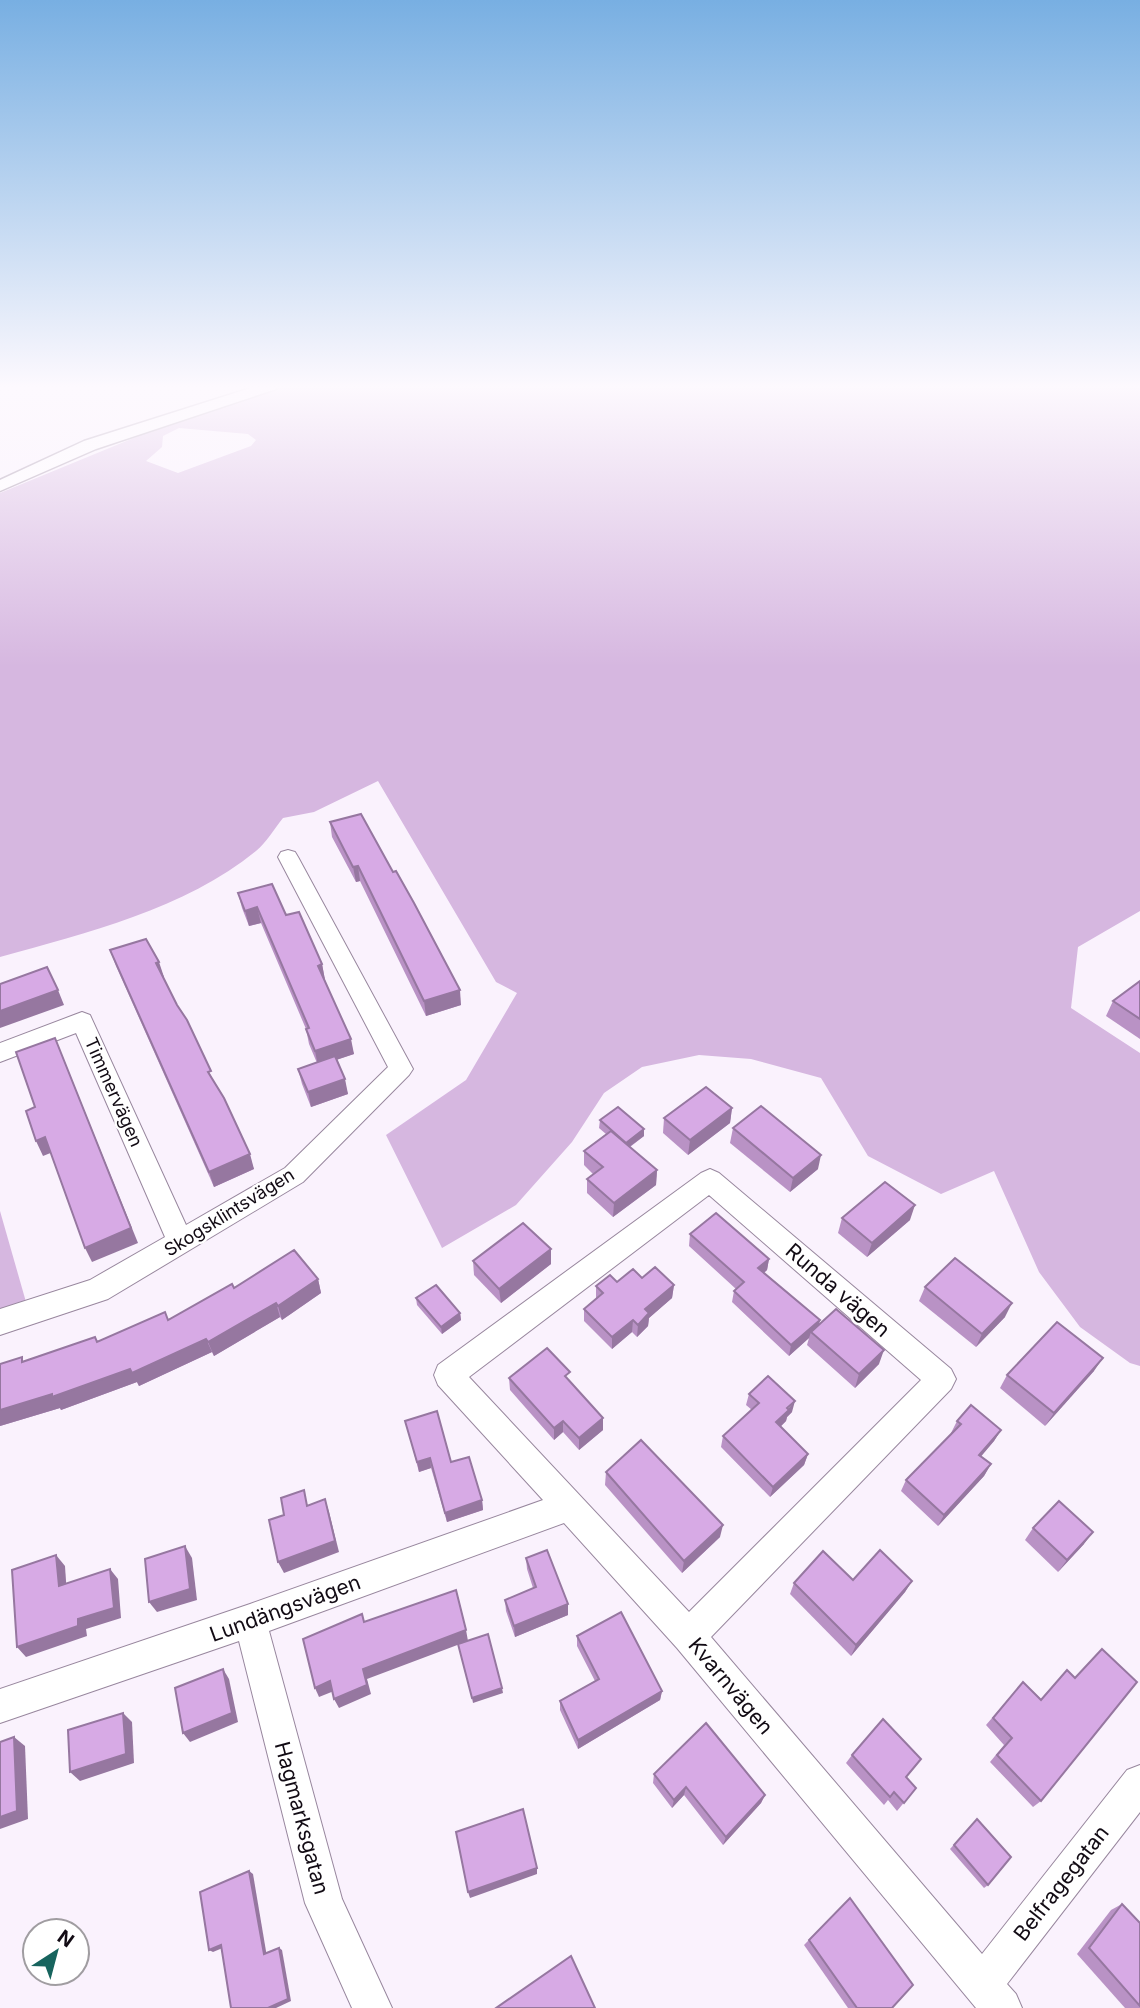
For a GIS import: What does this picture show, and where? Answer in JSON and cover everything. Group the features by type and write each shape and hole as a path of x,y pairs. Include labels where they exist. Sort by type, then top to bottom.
{"street":[{"name":"Skogsklintsvägen","path":"0,1322 98,1290 294,1175 401,1069 288,857"},
{"name":"Timmervägen","path":"0,1053 82,1021 181,1243"},
{"name":"Runda vägen","path":"448,1375 710,1180 942,1379 689,1636"},
{"name":"Kvarnvägen","path":"448,1375 689,1636 992,1996"},
{"name":"Lundängsvägen","path":"0,1706 250,1621 569,1506"},
{"name":"Hagmarksgatan","path":"250,1621 324,1903 372,2008"},
{"name":"Belfragegatan","path":"992,1996 1140,1783"}],"shaded area":[{"path":"32,480 1140,480 1140,911 1078,947 1071,1008 1140,1053 1140,1366 1130,1363 1080,1327 1039,1272 994,1171 941,1194 868,1156 821,1078 751,1059 699,1055 642,1067 604,1093 572,1142 516,1205 442,1248 386,1135 466,1080 517,993 496,982 378,781 314,812 283,818 256,851 198,889 166,904 100,928 0,957 0,493"},
{"path":"0,1211 26,1302 0,1311"}],"building":[{"path":"361,814 393,872 396,871 414,903 460,990 424,1001 358,866 353,867 330,822"},
{"path":"272,884 286,915 299,912 322,964 318,966 351,1039 315,1051 306,1029 309,1028 257,907 245,911 238,893"},
{"path":"146,939 211,1071 208,1072 224,1098 250,1154 209,1172 110,950"},
{"path":"47,967 58,990 0,1011 0,984"},
{"path":"1140,981 1140,1019 1113,1001"},
{"path":"55,1038 131,1228 85,1248 45,1137 36,1141 26,1111 35,1107 16,1052"},
{"path":"335,1056 345,1079 308,1092 298,1069"},
{"path":"706,1087 732,1108 690,1140 664,1118"},
{"path":"761,1106 821,1155 793,1178 733,1128"},
{"path":"618,1107 644,1129 626,1143 600,1120"},
{"path":"611,1131 657,1170 614,1203 587,1179 603,1167 584,1151"},
{"path":"885,1182 915,1205 872,1243 842,1218"},
{"path":"716,1213 769,1259 758,1268 820,1320 791,1345 734,1291 744,1282 690,1234"},
{"path":"523,1223 551,1249 499,1289 473,1261"},
{"path":"294,1250 318,1279 278,1306 276,1303 208,1342 206,1339 132,1373 130,1369 52,1397 52,1394 0,1410 0,1364 22,1357 22,1362 95,1337 97,1342 165,1312 168,1320 232,1284 234,1288"},
{"path":"955,1258 1012,1303 982,1334 925,1287"},
{"path":"655,1267 674,1285 645,1309 649,1313 638,1325 633,1320 612,1337 584,1309 603,1293 596,1286 610,1275 617,1282 633,1269 642,1278"},
{"path":"436,1285 460,1313 441,1327 416,1298"},
{"path":"836,1309 884,1350 859,1374 811,1332"},
{"path":"1057,1322 1103,1358 1054,1413 1007,1375"},
{"path":"547,1348 570,1372 565,1376 603,1418 579,1438 563,1421 554,1428 509,1378"},
{"path":"768,1376 795,1401 776,1422 808,1454 773,1487 723,1436 759,1403 749,1394"},
{"path":"971,1405 1001,1430 979,1455 991,1464 944,1515 906,1480 961,1424 957,1421"},
{"path":"437,1411 451,1462 469,1457 482,1500 445,1513 430,1458 417,1462 405,1421"},
{"path":"641,1440 723,1525 684,1561 606,1472"},
{"path":"304,1490 307,1506 325,1499 335,1541 278,1562 269,1520 284,1515 281,1498"},
{"path":"1059,1501 1093,1532 1067,1560 1033,1528"},
{"path":"185,1546 190,1589 149,1602 145,1559"},
{"path":"547,1550 568,1604 514,1626 505,1600 536,1587 526,1558"},
{"path":"880,1550 912,1581 856,1645 794,1583 823,1551 853,1580"},
{"path":"56,1555 59,1586 110,1569 114,1608 78,1619 78,1626 17,1647 12,1570"},
{"path":"456,1590 466,1630 363,1669 367,1685 334,1699 330,1681 315,1688 303,1639 362,1614 364,1622"},
{"path":"621,1612 662,1691 578,1740 560,1701 599,1679 577,1636"},
{"path":"488,1634 502,1688 472,1698 458,1644"},
{"path":"1102,1649 1137,1682 1041,1801 997,1755 1012,1738 993,1718 1023,1682 1041,1700 1067,1670 1075,1678"},
{"path":"223,1669 232,1713 183,1733 175,1688"},
{"path":"123,1713 126,1754 70,1772 68,1730"},
{"path":"883,1719 921,1759 906,1777 916,1788 904,1803 894,1792 890,1797 852,1755"},
{"path":"706,1723 765,1795 726,1837 686,1787 674,1800 654,1774"},
{"path":"14,1737 17,1811 0,1817 0,1742"},
{"path":"523,1809 537,1868 468,1892 456,1832"},
{"path":"977,1819 1011,1857 988,1885 954,1845"},
{"path":"249,1871 264,1954 279,1948 288,1999 268,2008 231,2008 221,1945 209,1950 200,1892"},
{"path":"850,1898 913,1985 892,2008 857,2008 809,1940"},
{"path":"1122,1904 1140,1923 1140,2006 1089,1948"},
{"path":"571,1956 595,2008 496,2008"}]}
